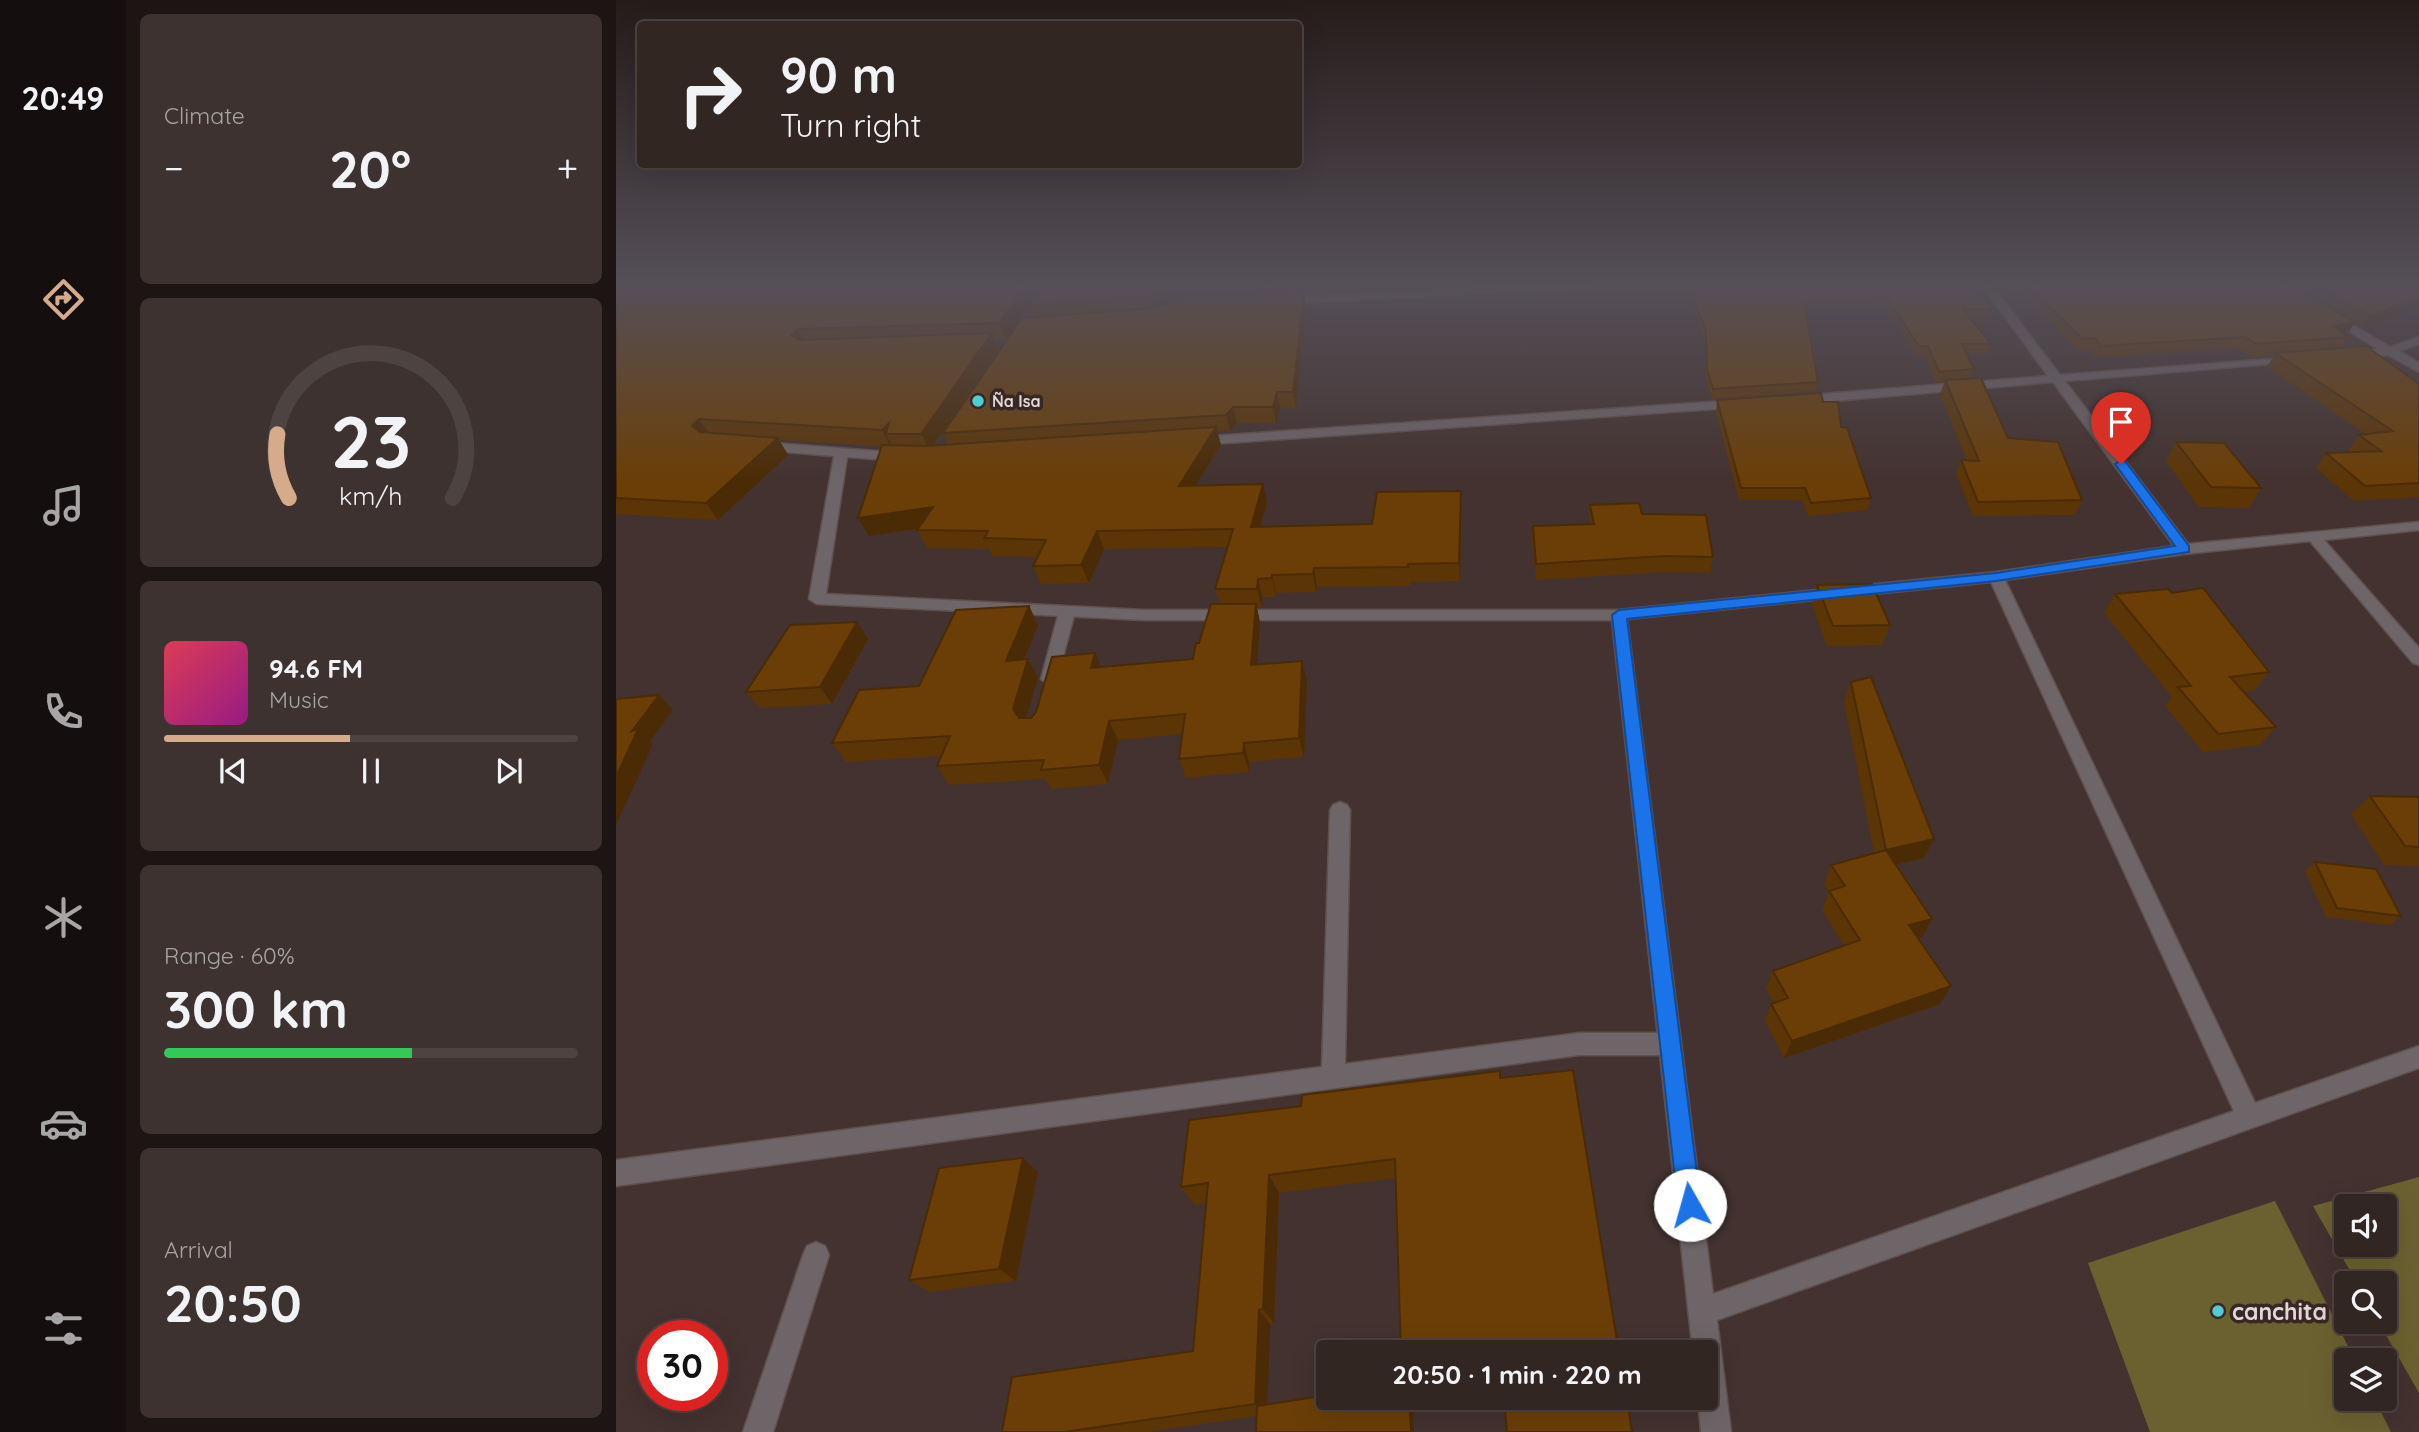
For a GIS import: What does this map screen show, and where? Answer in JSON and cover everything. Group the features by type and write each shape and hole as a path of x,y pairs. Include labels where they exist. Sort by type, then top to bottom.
{"street":[{"path":"2037,351 2184,549"},
{"path":"2334,356 2389,351 2419,368"},
{"path":"1780,401 2306,358"},
{"path":"1181,442 1753,403"},
{"path":"751,445 910,457"},
{"path":"841,453 817,599 1067,612 1144,615 1619,615 1996,577 2184,549 2419,526"},
{"path":"2314,537 2419,659"},
{"path":"1996,577 2249,1117"},
{"path":"1045,691 1067,612"},
{"path":"1619,615 1716,1432"},
{"path":"1333,1078 1340,810"},
{"path":"616,1173 1579,1044 1670,1044"},
{"path":"1702,1312 2419,1057"},
{"path":"758,1432 816,1255"}],"shaded area":[{"path":"2419,1177 2419,1393 2397,1354 2397,1348 2393,1348 2385,1334 2397,1334 2397,1271 2350,1271 2342,1257 2397,1257 2397,1194 2357,1194"},
{"path":"2334,1200 2334,1243 2313,1206"},
{"name":"canchita","path":"2275,1201 2334,1318 2334,1334 2342,1334 2349,1348 2334,1348 2334,1411 2380,1411 2391,1432 2150,1432 2088,1263"}],"building":[{"path":"616,351 979,351 921,434 886,434 889,423 882,430 699,419 692,426 700,432 778,438 706,503 616,498"},
{"path":"999,351 1297,351 1293,392 1277,392 1273,407 1233,407 1226,415 943,433"},
{"path":"1707,351 1813,351 1818,382 1713,389 1707,369"},
{"path":"1930,351 1965,351 1974,369 1939,372"},
{"path":"2373,351 2419,384 2419,483 2365,486 2326,453 2381,451 2359,435 2393,431 2275,353"},
{"path":"1981,378 2008,438 2058,442 2082,500 1978,502 1961,460 1979,461 1945,380"},
{"path":"1821,393 1823,402 1838,402 1841,427 1847,428 1871,498 1811,503 1805,488 1741,488 1717,400"},
{"path":"1216,427 1179,486 1263,484 1251,527 1372,524 1377,492 1461,491 1459,563 1408,564 1408,567 1314,568 1313,574 1272,575 1272,578 1258,579 1257,589 1215,589 1233,529 1097,531 1081,565 1033,566 1046,540 984,538 988,531 917,530 933,507 858,518 882,445 926,446"},
{"path":"2176,442 2224,443 2261,488 2211,487"},
{"path":"1639,503 1642,514 1706,515 1713,557 1666,556 1536,564 1533,526 1594,524 1590,505"},
{"path":"1872,584 1890,625 1833,626 1817,585"},
{"path":"2203,588 2269,672 2230,677 2276,727 2218,734 2178,687 2191,686 2115,594 2168,589 2172,593"},
{"path":"1211,604 1256,604 1251,665 1302,661 1299,738 1244,743 1243,753 1179,759 1185,714 1109,721 1099,765 1041,770 1044,760 937,766 950,736 832,743 859,690 919,686 956,610 1029,606 1006,661 1028,659 1013,709 1019,718 1031,718 1036,712 1052,657 1095,653 1091,668 1193,659 1196,643 1199,643"},
{"path":"857,622 820,687 746,692 790,625"},
{"path":"1871,677 1934,839 1886,850 1851,682"},
{"path":"659,695 632,731 638,729 616,777 616,699"},
{"path":"2370,796 2419,797 2419,847 2405,846"},
{"path":"1886,850 1932,919 1909,925 1951,986 1792,1041 1771,1004 1788,998 1773,971 1860,940 1829,891 1845,886 1831,865"},
{"path":"2315,862 2376,869 2401,916 2337,908"},
{"path":"1573,1070 1617,1340 1401,1340 1395,1159 1269,1175 1263,1309 1259,1310 1255,1404 1064,1432 1002,1432 1012,1377 1193,1351 1208,1183 1181,1187 1189,1120 1301,1106 1302,1095 1500,1071 1500,1078"},
{"path":"1023,1158 999,1269 909,1280 939,1168"},
{"path":"1316,1397 1316,1410 1410,1410 1411,1432 1256,1432 1257,1406"},
{"path":"1505,1410 1629,1410 1632,1432 1507,1432"}],"place":[{"name":"Ña Isa","path":"978,401"},
{"name":"canchita","path":"2218,1311"}],"route":[{"path":"1690,1205 1619,615 1996,577 2184,549 2121,464"}]}
